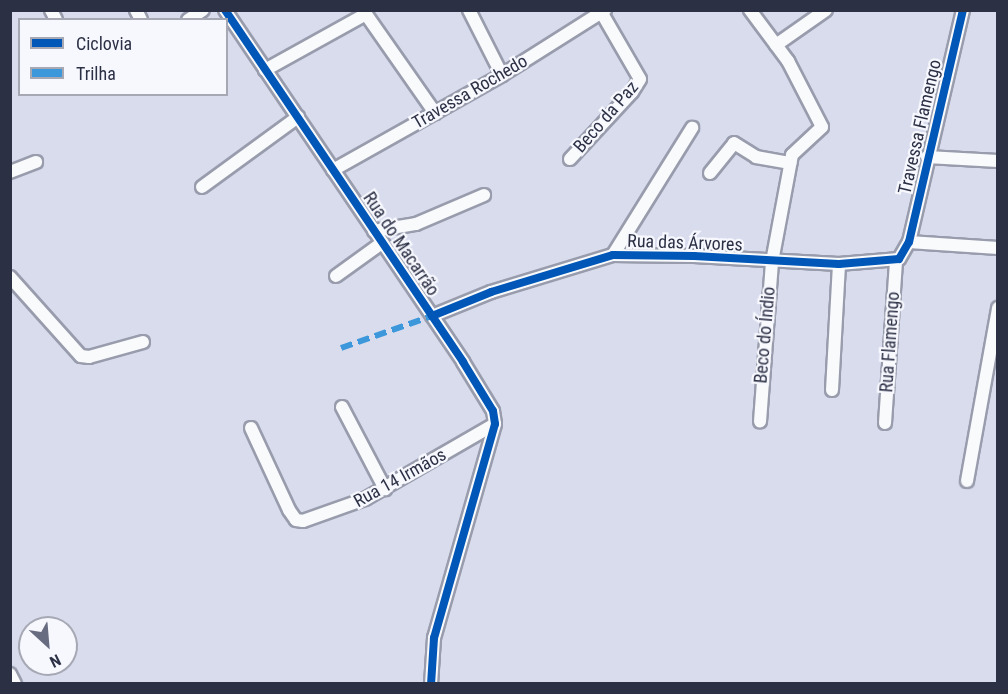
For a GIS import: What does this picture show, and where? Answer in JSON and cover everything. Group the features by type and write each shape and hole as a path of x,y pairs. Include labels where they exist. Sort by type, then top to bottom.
{"street":[{"name":"Rua do Macarrão","path":"225,10 432,316 491,407 495,424"},
{"path":"469,10 502,75"},
{"path":"710,173 734,143 756,157 790,164 795,150 822,127 797,77 750,10"},
{"path":"776,45 826,10"},
{"name":"Travessa Flamengo","path":"908,246 963,10"},
{"path":"265,70 365,12 435,113"},
{"name":"Travessa Rochedo","path":"333,170 502,75 603,12"},
{"name":"Beco da Paz","path":"570,159 632,92 640,79 603,12"},
{"path":"202,187 298,117"},
{"path":"614,255 692,128"},
{"path":"927,157 998,161"},
{"path":"10,172 36,162"},
{"name":"Beco do Índio","path":"760,422 772,262 790,164"},
{"path":"374,231 416,224 484,195"},
{"path":"336,276 382,243"},
{"path":"896,261 908,246 998,248"},
{"name":"Rua das Árvores","path":"432,316 491,292 614,255 694,256 839,264 896,261"},
{"name":"Rua Flamengo","path":"885,423 896,261"},
{"path":"832,390 839,264"},
{"path":"10,277 78,354 89,357 143,342"},
{"path":"967,480 997,316"},
{"path":"342,407 385,489"},
{"path":"431,684 430,665 441,609 495,424"},
{"name":"Rua 14 Irmãos","path":"251,428 289,510 298,521 310,520 351,506 385,489 495,424"},
{"path":"10,675 15,684"}],"marked path":[{"path":"341,348 432,316"}],"cycle path":[{"path":"225,10 463,362 493,411 495,424 434,638 431,684"},
{"path":"432,316 491,292 613,255 694,256 839,264 899,259 909,242 963,10"}]}
